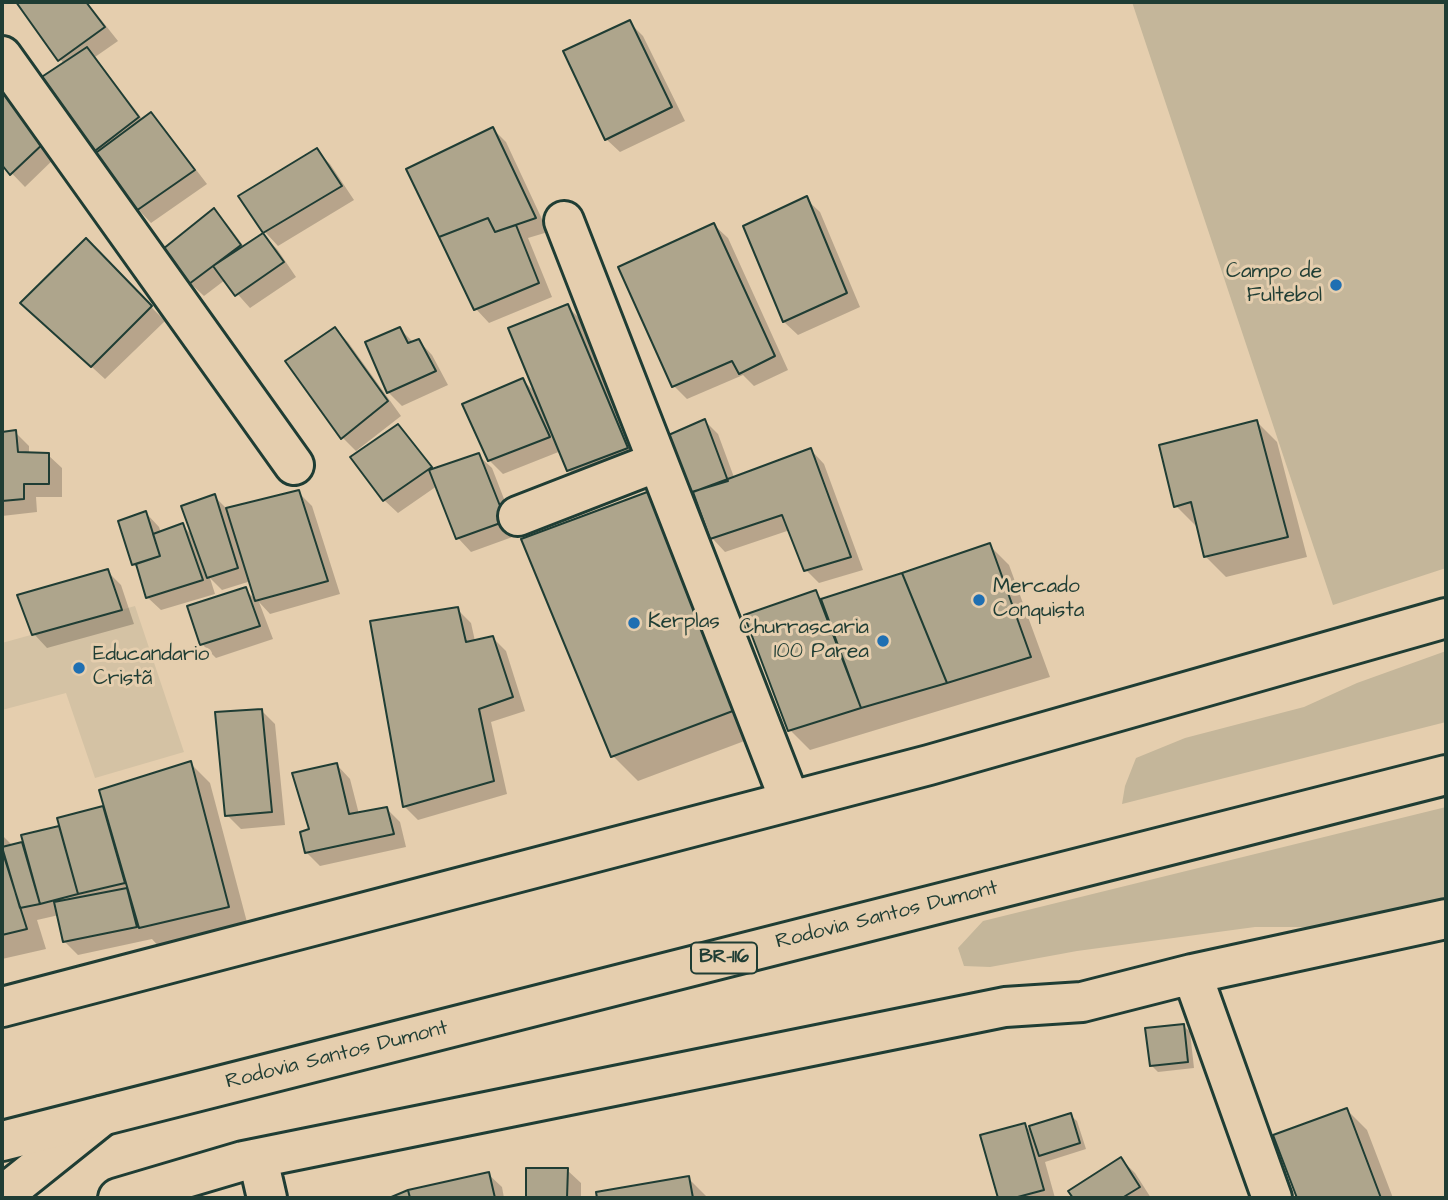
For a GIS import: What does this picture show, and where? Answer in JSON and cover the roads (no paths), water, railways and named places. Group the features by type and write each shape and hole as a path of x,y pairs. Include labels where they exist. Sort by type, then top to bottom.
{"main road":[{"path":"2,56 294,465"},
{"path":"564,221 790,801"},
{"path":"518,516 657,462"},
{"path":"2,1007 929,765 1446,618"},
{"name":"Rodovia Santos Dumont","path":"2,1142 1446,775"},
{"path":"118,1198 258,1159 1005,1007 1082,1002 1192,974 1446,919"},
{"path":"1192,974 1272,1198"},
{"path":"2,1196 102,1116"},
{"path":"258,1159 267,1198"}],"place":[{"name":"Campo de Fultebol","path":"1336,285"},
{"name":"Mercado Conquista","path":"979,600"},
{"name":"Kerplas","path":"634,623"},
{"name":"Churrascaria 100 Parea","path":"883,641"},
{"name":"Educandario Cristã","path":"79,668"}]}
